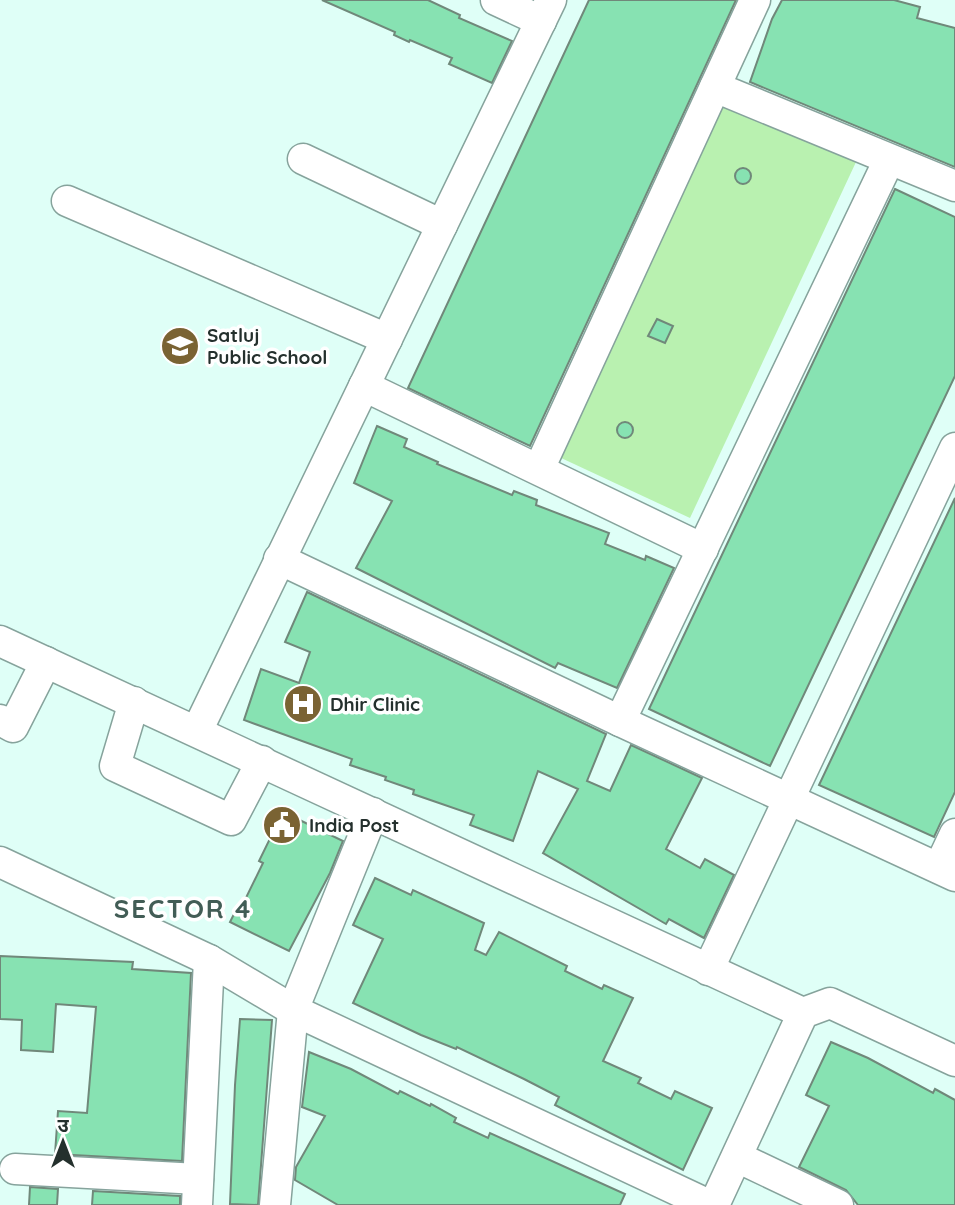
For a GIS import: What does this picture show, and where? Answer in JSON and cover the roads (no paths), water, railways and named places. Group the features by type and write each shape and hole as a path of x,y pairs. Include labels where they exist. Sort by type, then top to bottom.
{"street":[{"path":"197,731 546,11 496,0"},
{"path":"539,469 755,0"},
{"path":"715,87 955,186"},
{"path":"303,159 442,225"},
{"path":"620,721 889,160"},
{"path":"67,201 387,339"},
{"path":"364,386 703,549"},
{"path":"708,970 955,448"},
{"path":"279,559 947,872 955,834"},
{"path":"0,641 803,1013 830,1003 955,1060"},
{"path":"0,720 13,727 46,662"},
{"path":"134,702 115,766 231,820 262,761"},
{"path":"279,1204 293,1010 373,813"},
{"path":"0,862 209,960 293,1010 712,1205 803,1013"},
{"path":"15,1169 197,1192 209,960"},
{"path":"737,1157 838,1205"}],"place":[{"name":"Satluj Public School","path":"180,346"},
{"name":"Dhir Clinic","path":"303,704"},
{"name":"India Post","path":"282,825"}],"district":[{"name":"SECTOR 4","path":"183,909"}]}
